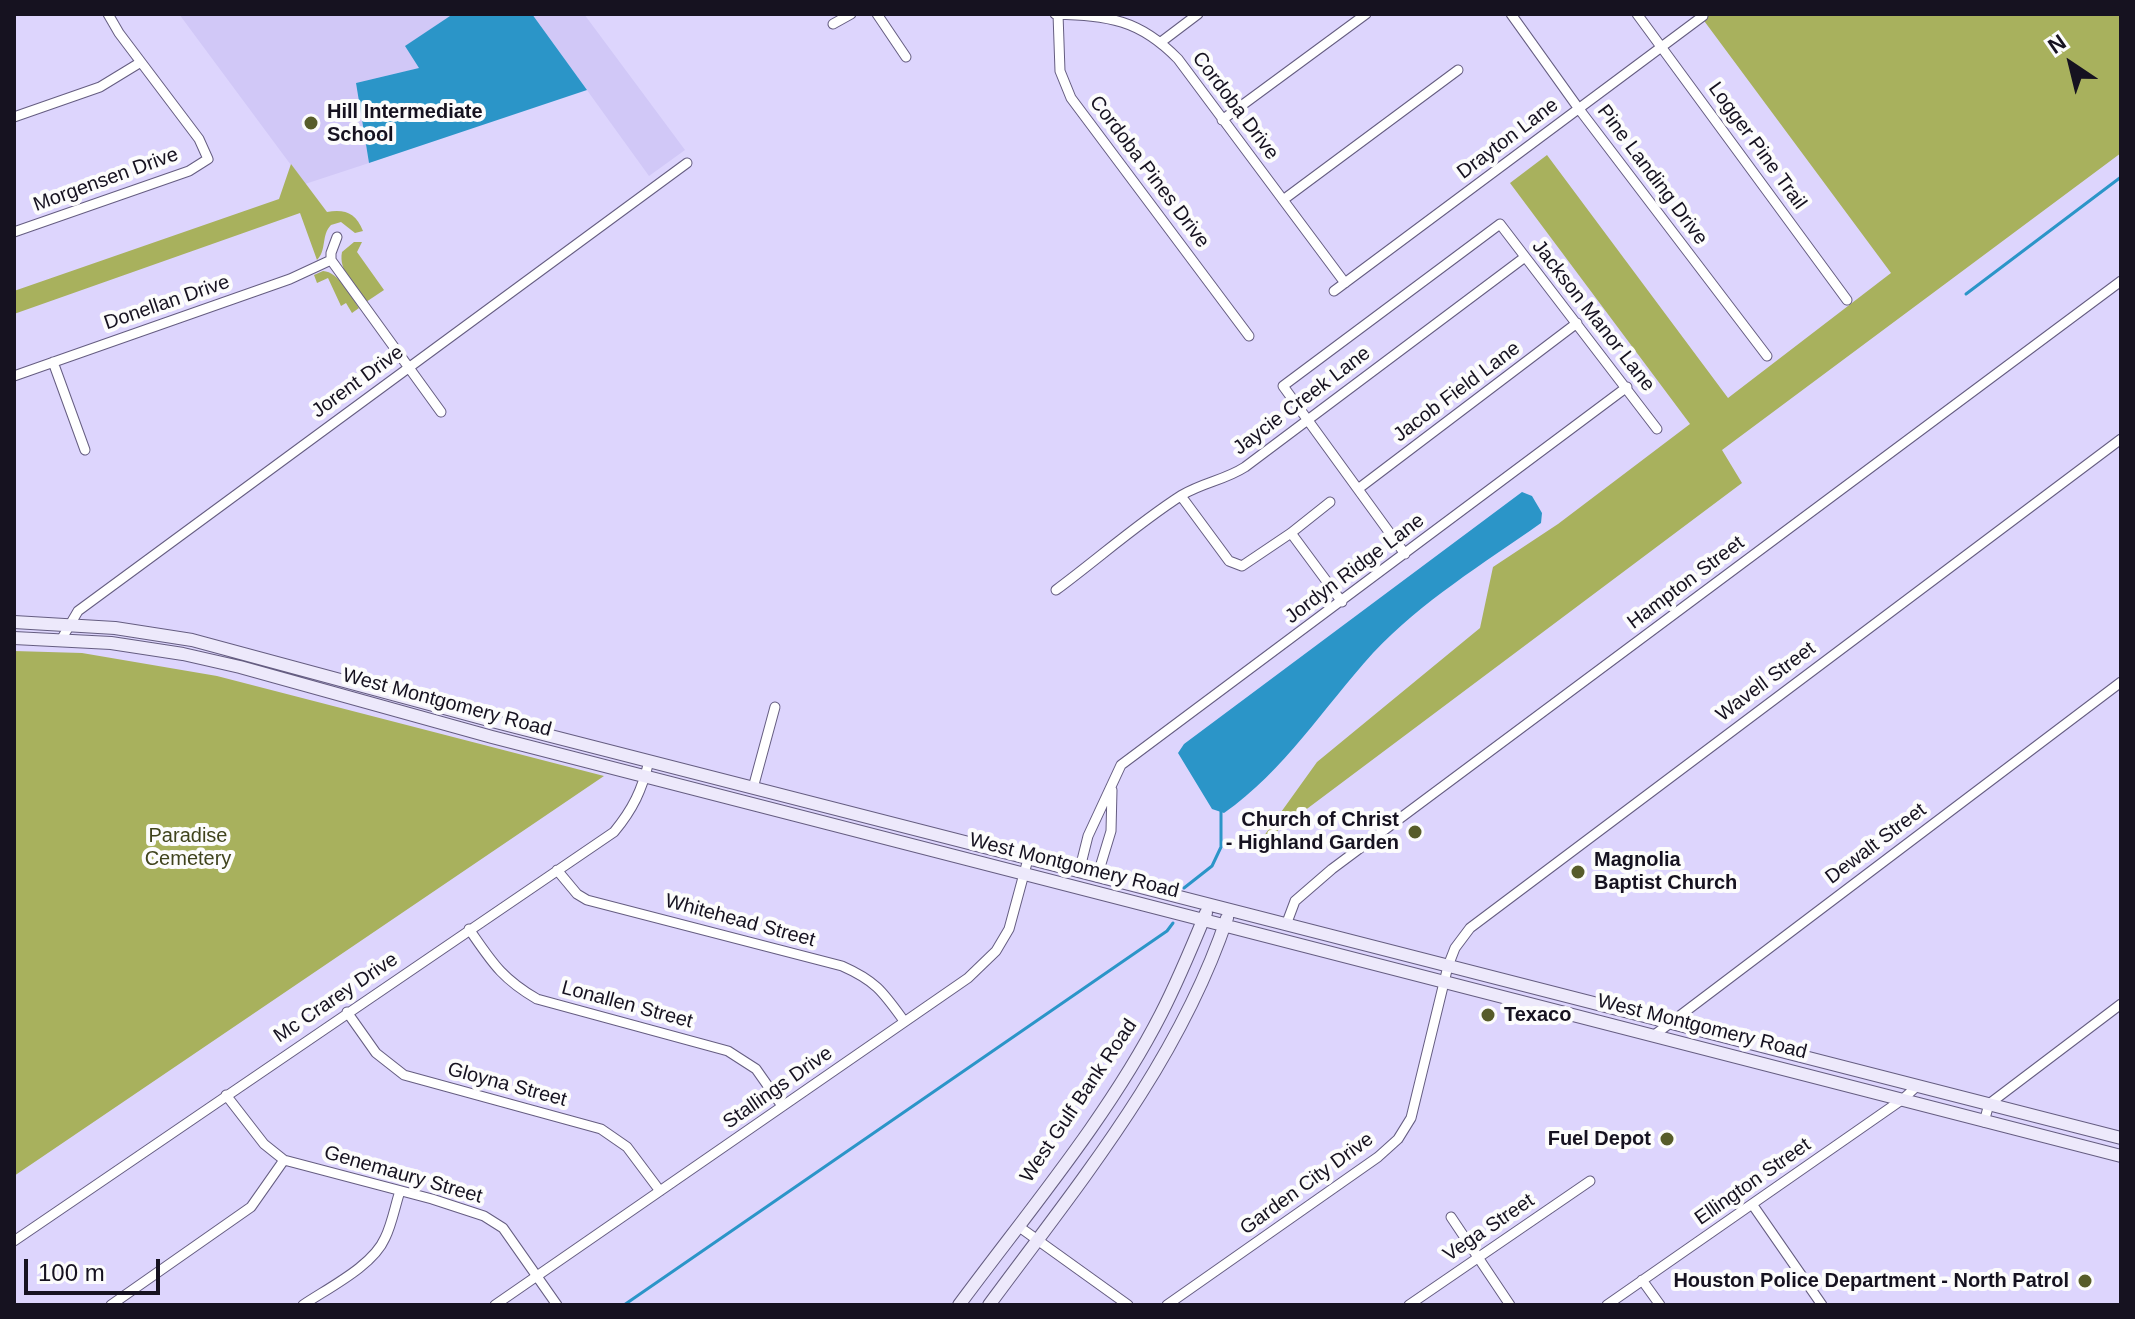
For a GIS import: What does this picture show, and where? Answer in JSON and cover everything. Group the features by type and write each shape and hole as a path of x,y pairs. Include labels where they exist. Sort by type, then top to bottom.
{"main road":[{"name":"West Montgomery Road","path":"14,622 154,632 244,652 753,788 2121,1138"},
{"name":"West Montgomery Road","path":"14,638 151,648 240,667 645,777 2121,1156"},
{"name":"West Gulf Bank Road","path":"959,1305 1127,1073 1161,1015 1209,906"},
{"path":"989,1305 1146,1086 1179,1031 1204,979 1230,911"},
{"path":"1127,1073 1146,1086"}],"street":[{"path":"14,117 100,87 141,62 108,14"},
{"path":"833,24 851,14"},
{"path":"877,14 906,57"},
{"name":"Cordoba Drive","path":"1056,14 1120,19 1161,42 1178,59 1345,283"},
{"name":"Cordoba Pines Drive","path":"1056,14 1060,71 1071,98 1249,336"},
{"path":"1161,42 1198,14"},
{"path":"1222,120 1366,14"},
{"name":"Pine Landing Drive","path":"1511,14 1579,109 1767,356"},
{"name":"Logger Pine Trail","path":"1637,14 1847,300"},
{"name":"Drayton Lane","path":"1334,291 1703,16"},
{"name":"Morgensen Drive","path":"14,232 189,171 208,159 199,139 141,62"},
{"path":"1283,200 1458,70"},
{"name":"Jorent Drive","path":"61,640 78,611 687,163"},
{"name":"Jackson Manor Lane","path":"1307,419 1283,386 1500,224 1657,429"},
{"path":"337,237 331,260 441,412"},
{"name":"Jaycie Creek Lane","path":"1056,590 1181,496 1205,482 1232,476 1525,257"},
{"name":"Donellan Drive","path":"14,376 290,279 331,260"},
{"name":"Hampton Street","path":"1286,925 1295,901 1332,869 2121,281"},
{"name":"Jacob Field Lane","path":"1358,489 1577,323"},
{"path":"53,362 85,450"},
{"name":"Jordyn Ridge Lane","path":"1079,872 1088,836 1121,765 1627,387"},
{"path":"1307,419 1405,554"},
{"name":"Wavell Street","path":"1448,966 1455,948 1470,928 2121,439"},
{"path":"1181,496 1229,561 1237,566 1242,566 1291,533 1330,502"},
{"path":"1291,533 1342,602"},
{"name":"Dewalt Street","path":"1653,1036 2121,682"},
{"path":"753,788 775,707"},
{"name":"Mc Crarey Drive","path":"14,1241 614,832 631,812 643,789 649,761"},
{"path":"1097,877 1111,831 1112,784"},
{"name":"Stallings Drive","path":"495,1305 968,978 996,951 1009,929 1028,859"},
{"name":"Whitehead Street","path":"557,870 577,894 587,900 842,966 864,976 881,989 904,1021"},
{"name":"Lonallen Street","path":"469,929 500,973 537,999 728,1051 756,1069 782,1106"},
{"name":"Garden City Drive","path":"1167,1305 1378,1157 1398,1139 1411,1118 1448,966"},
{"path":"1984,1122 1989,1104 2121,1004"},
{"name":"Gloyna Street","path":"347,1012 376,1053 404,1075 601,1129 627,1147 660,1191"},
{"name":"Ellington Street","path":"1607,1305 1903,1099 1917,1086"},
{"name":"Genemaury Street","path":"226,1095 264,1144 284,1160 484,1216 503,1228 557,1305"},
{"path":"111,1305 251,1207 284,1160"},
{"name":"Vega Street","path":"1409,1305 1590,1181"},
{"path":"303,1305 378,1250 385,1239 400,1191"},
{"path":"1752,1204 1822,1305"},
{"path":"1451,1217 1510,1305"},
{"path":"1018,1226 1128,1305"},
{"path":"1642,1280 1660,1305"}],"shaded area":[{"name":"Hill Intermediate School","path":"179,14 453,14 406,46 420,68 356,83 369,163 305,184"},
{"path":"532,14 584,14 685,150 649,176"}],"green space":[{"path":"1699,14 2121,14 2121,153 1722,450 1742,483 1256,847 1317,762 1480,628 1493,567 1558,524 1690,424 1510,183 1547,155 1728,398 1891,273"},
{"path":"291,164 327,212 349,214 363,231 355,233 341,222 331,225 317,260 300,213 14,314 14,291 279,199"},
{"path":"354,242 362,242 357,252 384,290 366,302 349,278 341,259 342,252"},
{"path":"323,271 339,280 359,308 352,313 346,303 341,306 328,278 317,283 314,275"},
{"name":"Paradise Cemetery","path":"14,651 82,653 217,676 604,776 14,1176"}],"water":[{"path":"453,14 532,14 587,90 369,163 356,83 419,68 405,46"},
{"path":"1522,492 1532,496 1542,513 1541,523 1454,584 1392,634 1266,778 1224,813 1212,809 1178,753 1184,744"}],"waterway":[{"path":"1966,294 2121,177"},
{"path":"1184,888 1212,866 1221,847 1221,808"},
{"path":"624,1305 1167,931 1173,923"}],"place":[{"name":"Hill Intermediate School","path":"311,123"},
{"name":"Church of Christ - Highland Garden","path":"1415,832"},
{"name":"Magnolia Baptist Church","path":"1578,872"},
{"name":"Texaco","path":"1488,1015"},
{"name":"Fuel Depot","path":"1667,1139"},
{"name":"Houston Police Department - North Patrol","path":"2085,1281"}]}
